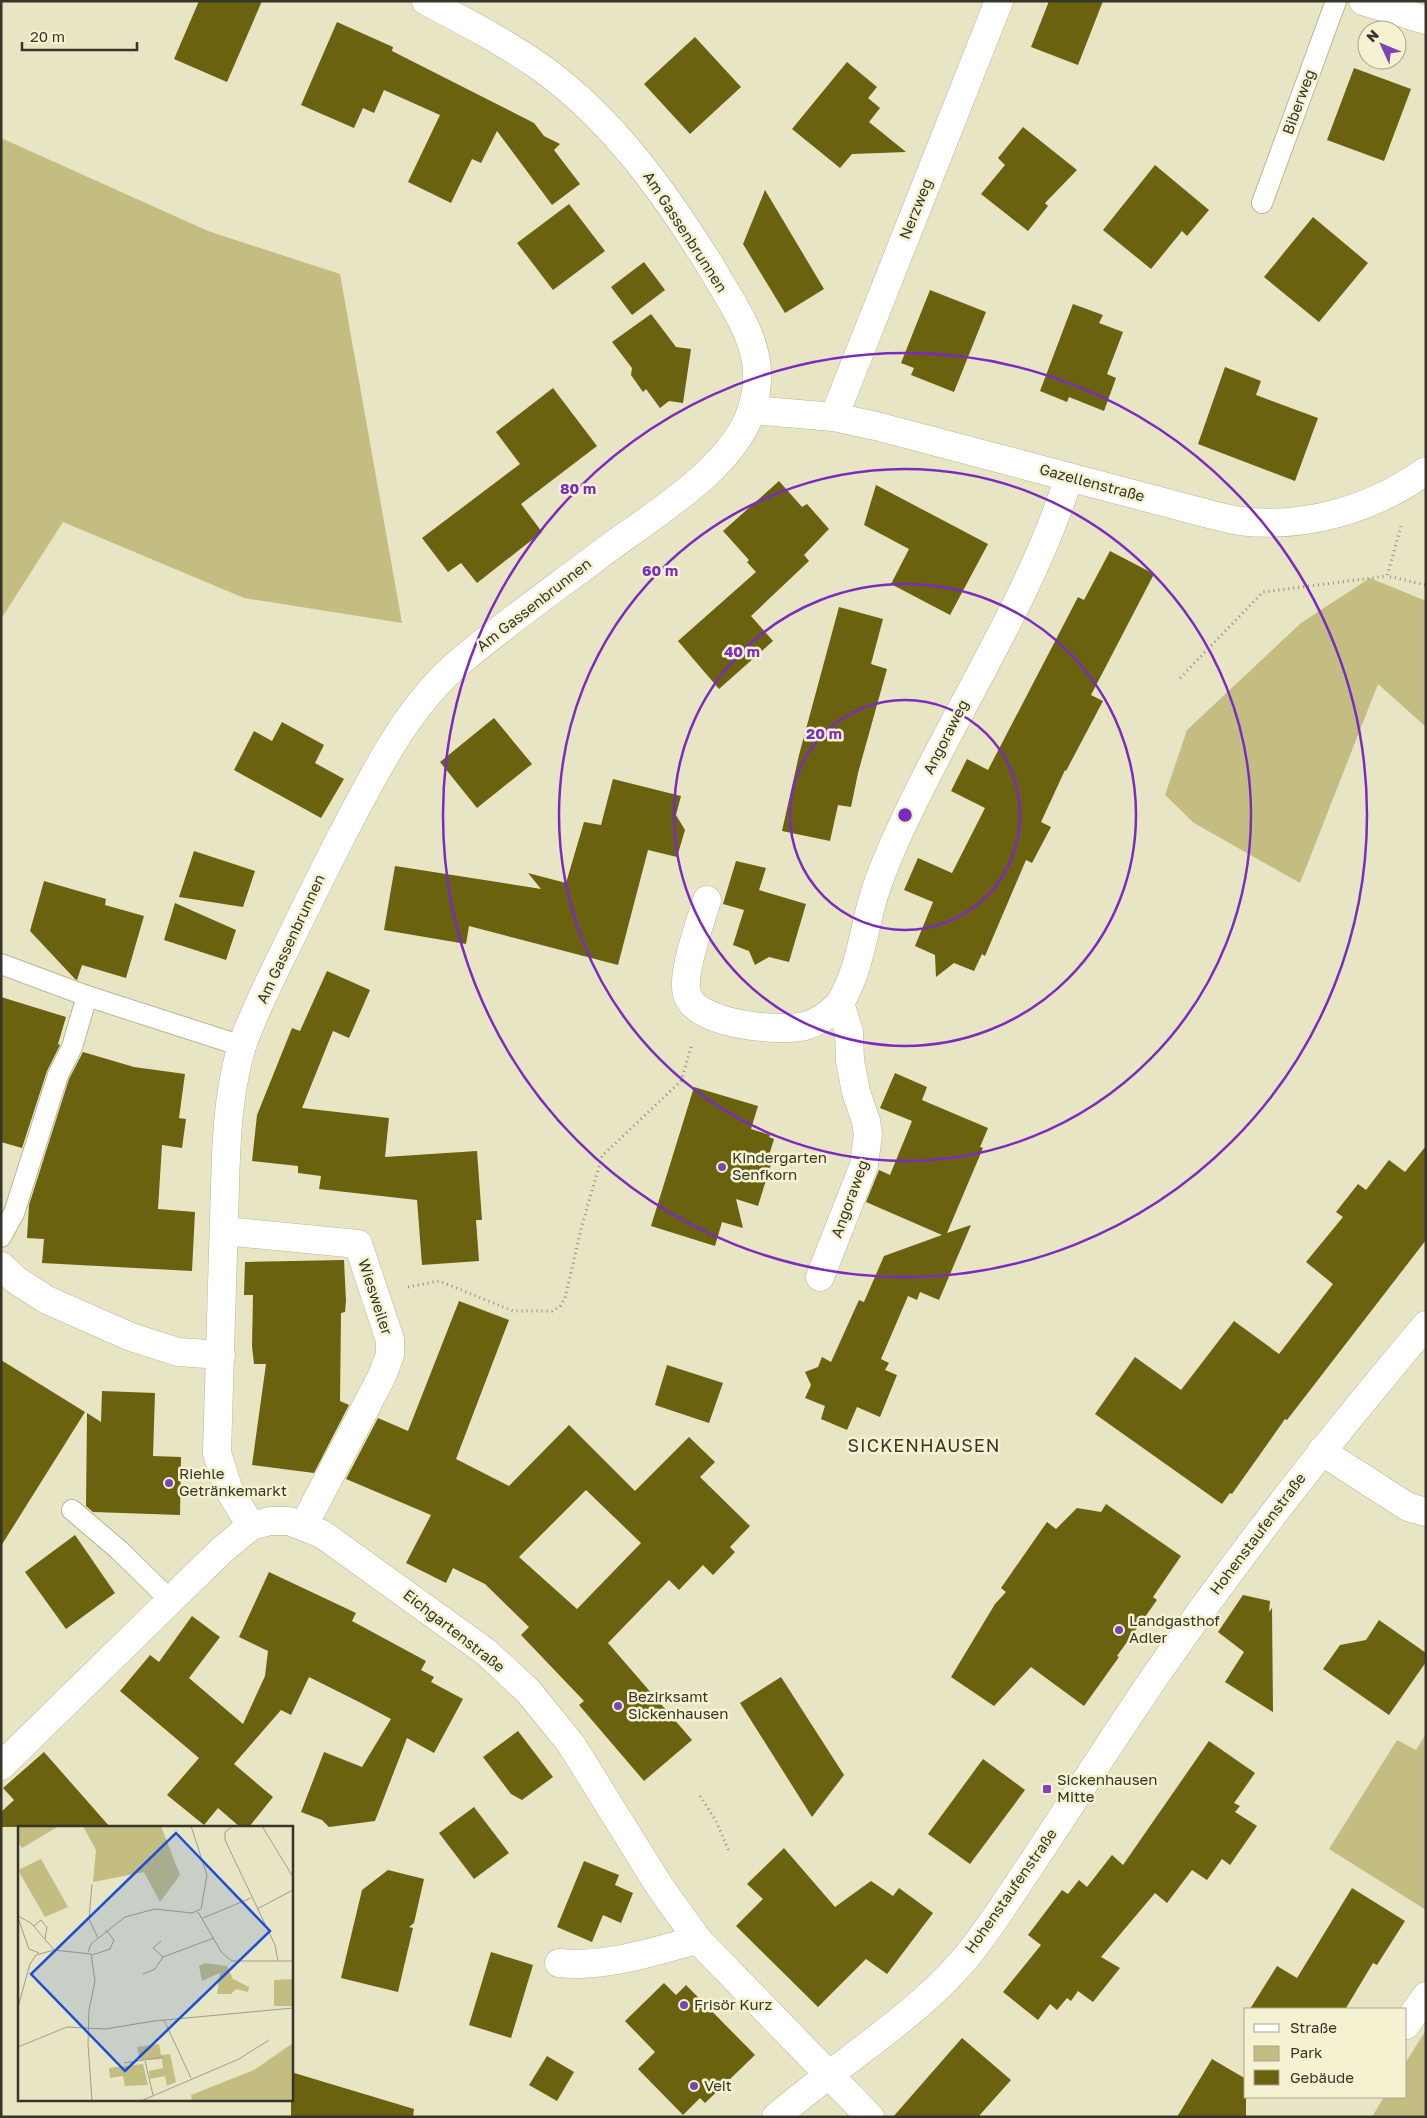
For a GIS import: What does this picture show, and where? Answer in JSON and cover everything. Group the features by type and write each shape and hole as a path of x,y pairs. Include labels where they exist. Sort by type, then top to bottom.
{"street":[{"name":"Am Gassenbrunnen","path":"251,1526 228,1488 217,1453 229,1116 235,1075 242,1046 262,998 323,871 376,770 413,712 437,683 462,660 690,488 718,464 740,438 752,410 757,383 756,361 752,342 724,290 656,184 624,144 597,116 544,70 495,38 426,1"},
{"name":"Nerzweg","path":"834,417 999,1"},
{"path":"1364,1 1426,20"},
{"name":"Gazellenstraße","path":"752,410 834,417 927,439 1240,521 1277,522 1308,520 1338,513 1372,503 1417,478"},
{"name":"Angoraweg","path":"702,1012 715,1018 784,1029 807,1026 829,1014 840,1003 851,986 874,895 887,859 947,735 1034,568 1069,477"},
{"path":"702,1012 695,1008 687,996 686,980 688,964 707,900"},
{"name":"Angoraweg","path":"820,1277 864,1165 868,1148 866,1121 856,1092 850,1061 848,1032 840,1003"},
{"name":"Wiesweiler","path":"224,1231 358,1244 390,1340 390,1355 382,1376 304,1525"},
{"path":"1,1266 16,1280 47,1300 131,1337 178,1352 221,1355"},
{"name":"Hohenstaufenstraße","path":"776,2117 909,2011 942,1982 963,1960 1008,1899 1208,1599 1321,1451 1426,1325"},
{"path":"1321,1451 1408,1507 1426,1512"},
{"name":"Eichgartenstraße","path":"1,1766 221,1551 251,1526 270,1521 289,1520 304,1525 322,1534 486,1652 528,1691 571,1744 660,1887 698,1940 722,1967 832,2072 870,2117"},
{"path":"559,1963 578,1965 600,1964 698,1940"},
{"path":"1407,2024 1426,1996"}],"lane":[{"name":"Biberweg","path":"1262,203 1336,1"},
{"path":"1,964 87,996 242,1046"},
{"path":"1,1237 14,1213 58,1075 72,1047 87,996"},
{"path":"72,1510 119,1550 170,1600"}],"path":[{"path":"1387,576 1417,478"},
{"path":"1180,678 1263,592 1387,576 1426,585"},
{"path":"375,1293 440,1281 513,1311 552,1311 560,1307 565,1298 582,1225 602,1156 681,1081 702,1012"},
{"path":"700,1796 716,1821 729,1851"}],"green space":[{"path":"1,138 208,231 340,274 402,623 244,598 63,522 1,619"},
{"path":"1370,578 1426,601 1426,727 1378,684 1300,883 1194,823 1165,795 1187,730 1301,623"},
{"path":"1426,1734 1426,1910 1329,1849 1397,1740 1416,1750"},
{"path":"1426,2030 1426,2117 1372,2117 1383,2098 1407,2098 1407,2060"}],"building":[{"path":"199,1 262,1 227,82 174,59"},
{"path":"1049,1 1103,1 1078,65 1031,47"},
{"path":"337,22 393,47 392,51 534,123 544,136 560,144 554,150 580,184 552,205 497,131 481,163 472,159 451,203 408,182 440,115 384,90 374,113 363,108 354,128 301,105"},
{"path":"695,37 741,87 690,134 644,84"},
{"path":"847,62 877,87 868,98 880,108 869,122 906,152 852,154 840,168 792,129"},
{"path":"1354,68 1411,89 1384,161 1327,140"},
{"path":"1023,127 1077,170 1045,203 1048,206 1028,231 981,194 1005,165 998,158"},
{"path":"1155,165 1209,210 1187,236 1182,231 1151,269 1103,230"},
{"path":"765,190 824,289 785,313 743,244"},
{"path":"569,204 605,251 553,290 517,243"},
{"path":"1313,217 1368,263 1319,322 1264,277"},
{"path":"644,262 665,290 632,315 611,287"},
{"path":"930,290 986,312 954,392 911,375 914,368 901,363"},
{"path":"1073,304 1103,315 1099,323 1123,332 1107,374 1116,378 1104,411 1069,397 1067,402 1040,391"},
{"path":"651,314 676,347 691,349 683,403 669,401 660,408 646,389 643,392 631,375 632,368 612,342"},
{"path":"1225,367 1261,381 1256,395 1318,418 1295,481 1198,444"},
{"path":"553,388 597,446 521,504 542,532 477,583 461,563 448,572 422,538 520,464 496,432"},
{"path":"779,481 802,507 807,504 829,529 804,555 809,561 751,616 773,641 719,689 678,641 756,572 747,562 749,560 723,531"},
{"path":"876,485 988,544 950,615 891,584 909,549 864,525"},
{"path":"1110,551 1154,574 1091,695 1103,701 1065,770 1041,822 1051,827 1032,863 1026,860 985,956 982,954 974,971 954,963 936,977 935,955 915,946 933,902 904,890 918,858 952,873 985,808 951,791 967,759 988,770 1078,597 1084,600"},
{"path":"839,607 883,619 871,664 887,669 858,773 851,807 838,805 830,841 782,831 799,755"},
{"path":"494,718 532,764 477,808 440,762"},
{"path":"282,722 324,745 315,763 344,779 321,818 234,770 254,731 272,741"},
{"path":"613,779 681,796 676,815 685,830 677,857 648,850 618,965 469,926 466,944 384,930 395,866 541,889 528,873 566,883 584,822 601,825"},
{"path":"194,851 255,871 243,907 179,897"},
{"path":"736,861 766,868 759,890 806,904 789,962 769,957 755,965 749,951 733,945 744,910 723,904"},
{"path":"44,881 106,899 105,905 144,916 126,978 82,965 77,980 30,931"},
{"path":"175,903 236,930 226,960 164,940"},
{"path":"327,971 370,990 349,1038 333,1031 302,1108 389,1118 385,1157 477,1151 482,1220 476,1220 479,1261 422,1265 417,1200 319,1189 321,1176 298,1173 298,1166 252,1161 257,1115 292,1028 300,1031"},
{"path":"1,997 66,1017 58,1044 60,1045 47,1071 22,1148 1,1142"},
{"path":"83,1052 134,1067 185,1074 179,1118 186,1119 182,1148 162,1145 158,1209 195,1212 192,1271 42,1263 44,1239 27,1238 29,1205 69,1079"},
{"path":"895,1073 927,1087 922,1100 988,1128 980,1147 983,1148 947,1233 971,1225 939,1300 920,1292 917,1300 908,1296 881,1359 889,1363 885,1370 897,1375 880,1417 857,1407 847,1430 821,1419 825,1406 805,1398 811,1385 805,1372 818,1367 822,1357 831,1362 859,1300 864,1302 884,1256 942,1235 866,1202 879,1170 890,1175 912,1121 880,1108"},
{"name":"Kindergarten Senfkorn","path":"694,1087 758,1106 751,1129 770,1135 769,1137 774,1139 767,1162 771,1164 758,1206 736,1199 743,1228 722,1222 715,1246 651,1226"},
{"path":"1426,1146 1426,1240 1287,1420 1285,1419 1232,1494 1230,1493 1222,1504 1095,1414 1135,1357 1181,1390 1234,1321 1279,1354 1333,1284 1306,1262 1343,1217 1336,1212 1358,1184 1366,1190 1389,1160 1405,1172"},
{"path":"344,1260 346,1301 345,1312 341,1313 340,1401 349,1405 314,1473 252,1465 266,1364 254,1364 252,1346 253,1295 244,1295 245,1262"},
{"path":"459,1301 509,1320 456,1459 509,1486 569,1425 635,1491 689,1437 715,1462 700,1477 750,1526 730,1547 735,1552 713,1575 703,1565 679,1590 669,1580 608,1643 692,1740 644,1781 579,1705 584,1701 521,1635 529,1627 485,1584 453,1568 446,1583 406,1563 431,1515 346,1479 378,1418 408,1431","holes":["586,1490 641,1543 577,1609 519,1557"]},
{"path":"1,1360 85,1412 1,1546"},
{"path":"667,1365 723,1383 709,1423 655,1405"},
{"path":"102,1391 155,1393 153,1456 181,1457 180,1515 93,1512 86,1506 87,1413 101,1422"},
{"path":"1106,1504 1181,1556 1153,1597 1157,1600 1084,1706 1031,1667 994,1706 951,1677 995,1604 1006,1592 1001,1588 1047,1522 1056,1529 1077,1508 1101,1512"},
{"path":"75,1535 115,1593 66,1629 25,1572"},
{"path":"269,1572 356,1613 352,1621 426,1661 421,1670 434,1677 431,1682 463,1699 434,1753 407,1738 375,1821 329,1827 322,1820 301,1812 324,1752 362,1767 391,1719 309,1677 291,1715 281,1710 234,1764 273,1797 250,1826 239,1826 218,1808 204,1825 167,1795 199,1758 120,1691 150,1655 159,1662 192,1616 220,1637 189,1678 243,1724 265,1676 268,1651 239,1637"},
{"path":"1243,1595 1270,1601 1269,1612 1272,1608 1273,1712 1225,1682 1244,1652 1218,1632"},
{"path":"1379,1620 1426,1653 1426,1662 1389,1715 1323,1669 1340,1645 1366,1640"},
{"path":"781,1677 844,1775 812,1817 740,1703"},
{"path":"518,1731 553,1777 522,1800 511,1794 483,1757"},
{"path":"1209,1741 1255,1773 1234,1803 1240,1806 1235,1812 1257,1826 1230,1865 1222,1859 1207,1880 1192,1870 1167,1903 1155,1893 1101,1957 1120,1968 1093,2002 1078,1991 1071,2001 1067,1998 1057,2010 1050,2004 1038,2020 1003,1992 1041,1945 1028,1935 1062,1890 1068,1894 1079,1880 1087,1887 1112,1855 1123,1865"},
{"path":"44,1752 109,1826 1,1827 1,1812 14,1800 3,1788"},
{"path":"983,1759 1025,1790 970,1864 928,1834"},
{"path":"474,1807 509,1853 474,1879 439,1833"},
{"path":"784,1848 835,1907 871,1881 893,1896 899,1888 933,1913 887,1974 866,1959 818,2007 736,1926 763,1899 747,1884"},
{"path":"584,1861 619,1875 615,1885 633,1893 621,1923 603,1915 592,1942 557,1927"},
{"path":"388,1870 424,1879 414,1923 409,1927 413,1928 398,1992 341,1978 362,1890"},
{"path":"1352,1888 1405,1921 1377,1965 1373,1963 1346,2008 1251,2008 1277,1966 1297,1978"},
{"path":"491,1952 533,1965 511,2038 469,2025"},
{"path":"664,1983 676,1995 686,1985 755,2055 705,2103 700,2098 683,2115 638,2069 655,2052 625,2021"},
{"path":"962,2038 1011,2080 978,2117 893,2117"},
{"path":"547,2056 574,2072 557,2101 529,2085"},
{"path":"1212,2059 1244,2078 1246,2117 1177,2117"},
{"path":"292,2072 414,2109 413,2117 291,2117"}],"place":[{"name":"Kindergarten Senfkorn","path":"722,1167"},
{"name":"Riehle Getränkemarkt","path":"169,1483"},
{"name":"Landgasthof Adler","path":"1119,1630"},
{"name":"Bezirksamt Sickenhausen","path":"618,1706"},
{"name":"Sickenhausen Mitte","path":"1047,1789"},
{"name":"Frisör Kurz","path":"684,2005"},
{"name":"Veit","path":"694,2086"}],"district":[{"name":"SICKENHAUSEN","path":"924,1446"}]}
